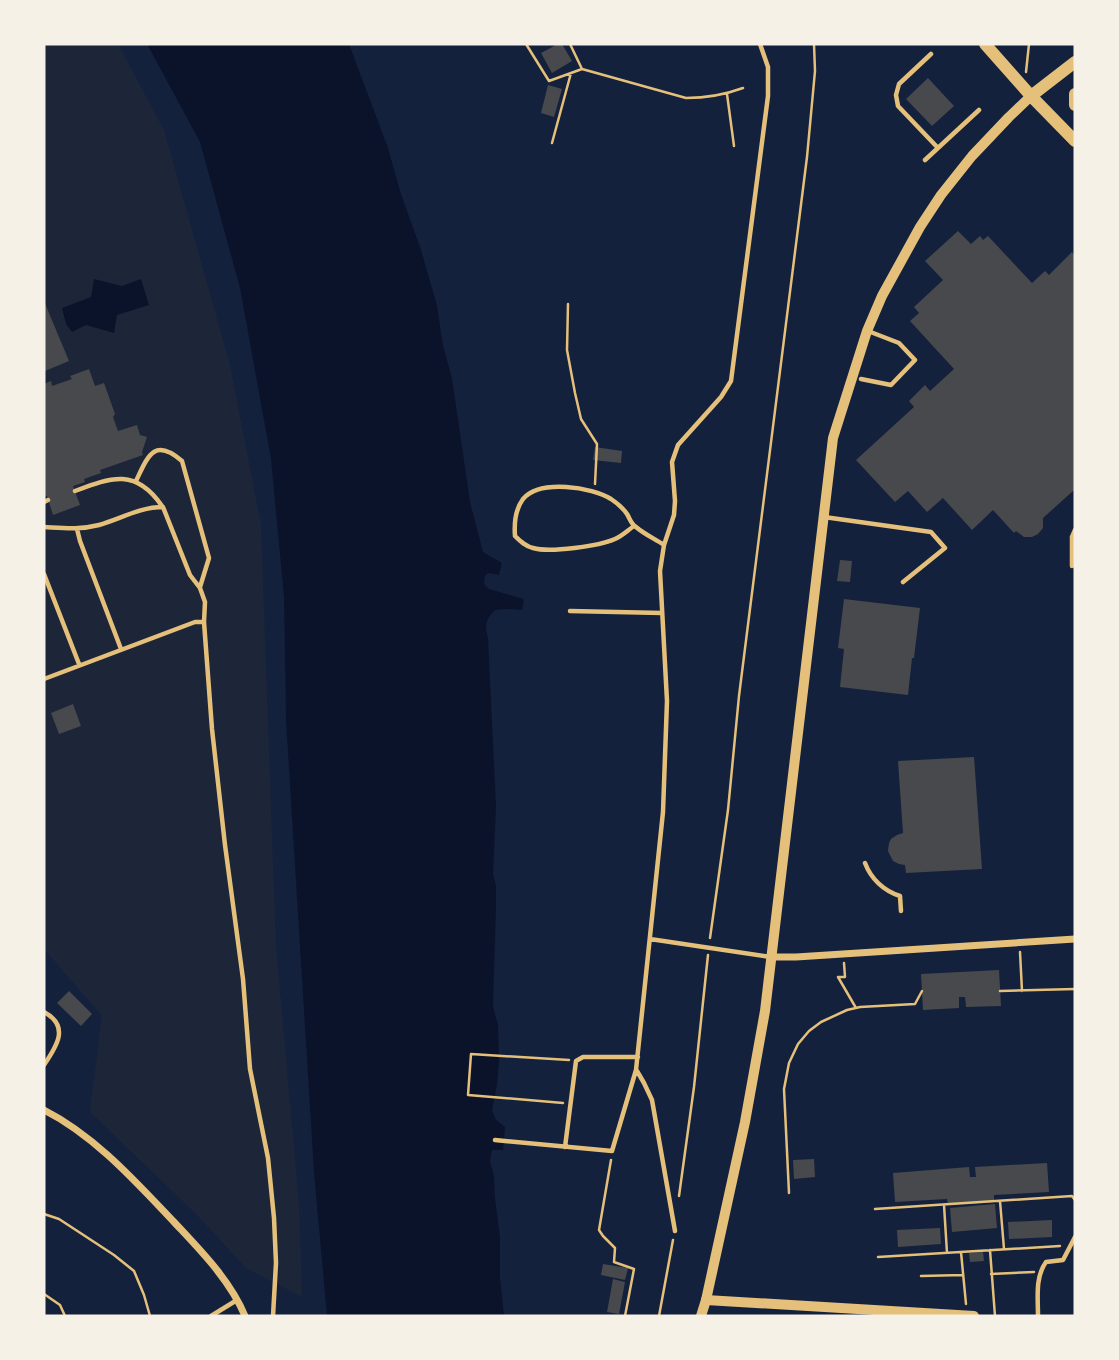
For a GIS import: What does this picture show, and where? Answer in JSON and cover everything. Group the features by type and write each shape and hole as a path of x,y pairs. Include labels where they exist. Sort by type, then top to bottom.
{"main road":[{"path":"985,44 1075,141"},
{"path":"701,1316 757,1062 833,438 862,345 882,296 941,194 1028,92 1075,62"},
{"path":"1075,94 1075,105"}],"street":[{"path":"771,957 1075,939"},
{"path":"44,1110 96,1145 141,1187 201,1251 238,1300 245,1316"},
{"path":"706,1300 800,1311 974,1316"}],"lane":[{"path":"495,1140 612,1151 636,1070 666,766 667,701 660,571 664,545 674,515 672,462 683,438 721,397 733,372 768,96 768,67 760,44"},
{"path":"931,54 899,84 896,95 898,106 938,148"},
{"path":"925,160 979,110"},
{"path":"861,379 891,384 915,360 899,343 867,331"},
{"path":"136,481 150,454 161,449 170,451 182,461 209,558 200,588"},
{"path":"75,491 117,478 136,481 147,488 163,507 190,575 200,588 205,601 204,622 212,729 243,979 250,1069 268,1158 274,1218 276,1263 273,1316"},
{"path":"634,526 616,539 564,550 530,548 515,536 516,517 524,499 531,493 551,488 594,491 613,500 634,526 664,545"},
{"path":"44,527 77,529 98,525 151,507 163,507"},
{"path":"823,517 931,532 945,548 903,582"},
{"path":"77,529 121,649"},
{"path":"1072,566 1072,537 1075,530"},
{"path":"44,574 79,665"},
{"path":"570,611 662,612"},
{"path":"44,679 195,622 204,622"},
{"path":"864,863 877,881 892,894 900,897 901,911"},
{"path":"650,939 771,957"},
{"path":"44,1065 58,1043 60,1032 46,1012"},
{"path":"565,1146 576,1061 593,1056 638,1057"},
{"path":"636,1070 652,1100 675,1231"},
{"path":"1038,1316 1041,1271 1046,1262 1063,1260 1075,1237"},
{"path":"211,1316 238,1300"}],"path":[{"path":"526,44 549,81 582,69 686,98 727,94 743,88"},
{"path":"570,44 582,69"},
{"path":"678,1206 807,157 815,71 814,44"},
{"path":"1028,92 1029,44"},
{"path":"552,144 571,73"},
{"path":"727,94 734,146"},
{"path":"568,304 567,350 575,393 581,419 597,444 594,491"},
{"path":"1019,943 1022,991"},
{"path":"844,954 845,977 838,977 856,1008"},
{"path":"1000,991 1075,989"},
{"path":"789,1193 784,1088 789,1063 799,1044 815,1027 837,1013 856,1008 915,1004 922,991"},
{"path":"570,1104 468,1095 471,1054 576,1061"},
{"path":"612,1151 599,1230 615,1248 614,1262 634,1269 625,1316"},
{"path":"875,1209 1072,1196 1075,1200"},
{"path":"1000,1201 1004,1250"},
{"path":"944,1205 947,1253"},
{"path":"44,1214 59,1219 134,1271 150,1316"},
{"path":"659,1316 675,1231"},
{"path":"878,1257 1071,1245"},
{"path":"990,1250 995,1316"},
{"path":"961,1252 967,1316"},
{"path":"992,1273 1041,1271"},
{"path":"921,1276 964,1275"},
{"path":"44,1294 60,1305 65,1316"}],"shaded area":[{"path":"44,44 118,44 164,130 230,365 261,525 276,947 299,1204 302,1297 246,1268 197,1215 90,1112 102,1016 44,949"},
{"path":"147,44 349,44 388,148 437,305 443,346 452,378 470,502 483,552 502,563 499,575 488,573 484,584 489,589 524,599 522,610 495,610 486,626 496,806 493,1007 498,1025 499,1061 492,1110 496,1120 505,1127 503,1150 492,1150 490,1161 500,1237 504,1316 327,1316 314,1173 286,720 284,597 271,459 240,288 200,142"},
{"path":"94,279 122,286 141,279 149,305 117,315 114,333 86,325 72,332 66,324 62,308 91,297"}],"building":[{"path":"562,44 572,61 552,73 541,53"},
{"path":"928,78 954,106 932,126 906,99"},
{"path":"548,85 562,89 554,117 541,113"},
{"path":"958,231 971,244 980,236 983,240 988,236 1032,283 1045,271 1049,275 1072,252 1075,256 1075,491 1043,518 1043,528 1032,537 1024,537 1016,531 1014,533 993,510 972,530 943,498 927,512 908,491 895,502 856,460 914,407 909,401 925,385 930,391 954,369 910,321 919,313 914,307 943,280 925,261"},
{"path":"44,301 69,361 45,371 44,367"},
{"path":"89,369 95,386 104,383 118,431 137,425 140,435 147,437 143,455 100,470 101,473 73,486 80,505 53,515 47,496 44,497 44,384 51,381 52,386"},
{"path":"595,447 622,451 621,463 593,460"},
{"path":"840,560 852,561 850,582 837,581"},
{"path":"844,599 920,608 908,695 840,687 844,649 838,648"},
{"path":"73,704 81,726 59,734 51,713"},
{"path":"974,757 982,869 906,873 905,865 893,861 888,851 891,839 903,833 898,761"},
{"path":"999,970 1001,1006 966,1007 965,997 959,997 959,1008 923,1010 921,974"},
{"path":"69,991 92,1014 81,1026 57,1003"},
{"path":"814,1159 815,1177 794,1179 793,1160"},
{"path":"1047,1163 1049,1192 994,1195 994,1202 948,1205 947,1199 895,1202 893,1173 969,1167 970,1177 976,1177 975,1167"},
{"path":"995,1204 997,1228 952,1232 950,1208"},
{"path":"1052,1220 1052,1237 1009,1239 1008,1222"},
{"path":"940,1228 941,1244 898,1247 897,1230"},
{"path":"983,1252 984,1261 970,1262 969,1253"},
{"path":"603,1264 628,1268 625,1280 601,1275"},
{"path":"613,1279 625,1282 619,1314 607,1312"}]}
